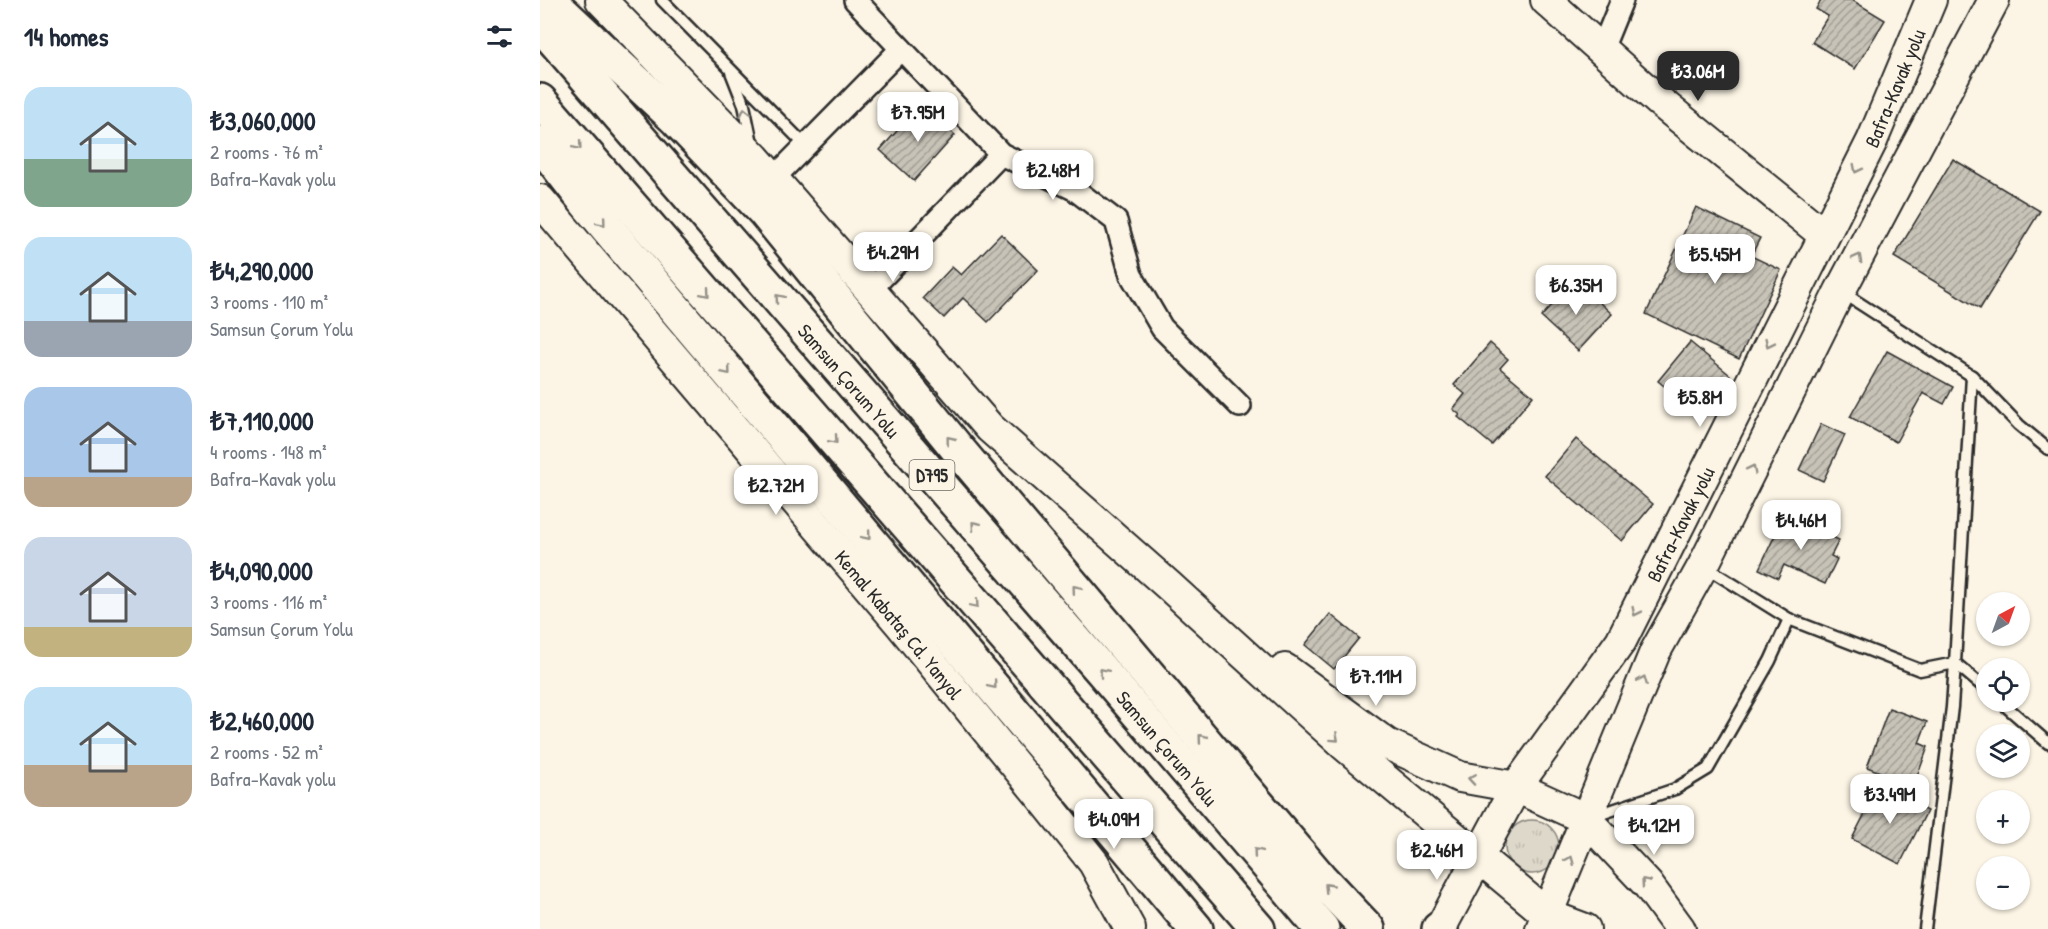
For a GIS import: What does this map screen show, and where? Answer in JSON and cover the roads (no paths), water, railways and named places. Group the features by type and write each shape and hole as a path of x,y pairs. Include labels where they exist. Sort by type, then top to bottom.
{"highway":[{"path":"549,0 677,120 765,212 956,447 1320,878 1368,929"},
{"name":"Samsun Çorum Yolu","path":"540,24 1102,670 1322,929"},
{"name":"D795","path":"540,101 1258,929"},
{"path":"540,143 610,231 1196,929"}],"main road":[{"path":"601,0 764,169 990,428 1344,745 1477,856 1545,922 1585,929"},
{"path":"1546,0 1659,101 1823,234"},
{"name":"Bafra-Kavak yolu","path":"1440,928 1516,787 1621,641 1823,234 1872,141 1931,0"},
{"name":"Bafra-Kavak yolu","path":"1545,922 1654,652 1703,566 1840,291 1994,0"},
{"name":"Kemal Kabataş Cd. Yanyol","path":"540,200 901,625 1047,804"},
{"path":"1168,585 1387,744 1460,777 1516,787 1586,819 1648,885 1680,929"},
{"path":"1047,804 1114,929"},
{"path":"1047,804 1094,863 1130,929"}],"street":[{"path":"855,0 1001,154 1074,189 1116,221 1131,275 1162,328 1240,405"},
{"path":"1602,50 1622,0"},
{"path":"764,169 806,146 901,49"},
{"path":"869,291 1001,154"}],"lane":[{"path":"662,0 806,146"},
{"path":"729,68 744,105 764,169"},
{"path":"1840,291 1972,376 2019,426 2048,449"},
{"path":"1925,929 1952,706 1972,376"},
{"path":"1703,566 1789,619 1920,670 1955,663"},
{"path":"1586,819 1675,789 1708,769 1770,661 1789,619"},
{"path":"1955,663 1976,681"},
{"path":"2012,712 2048,743"}]}
